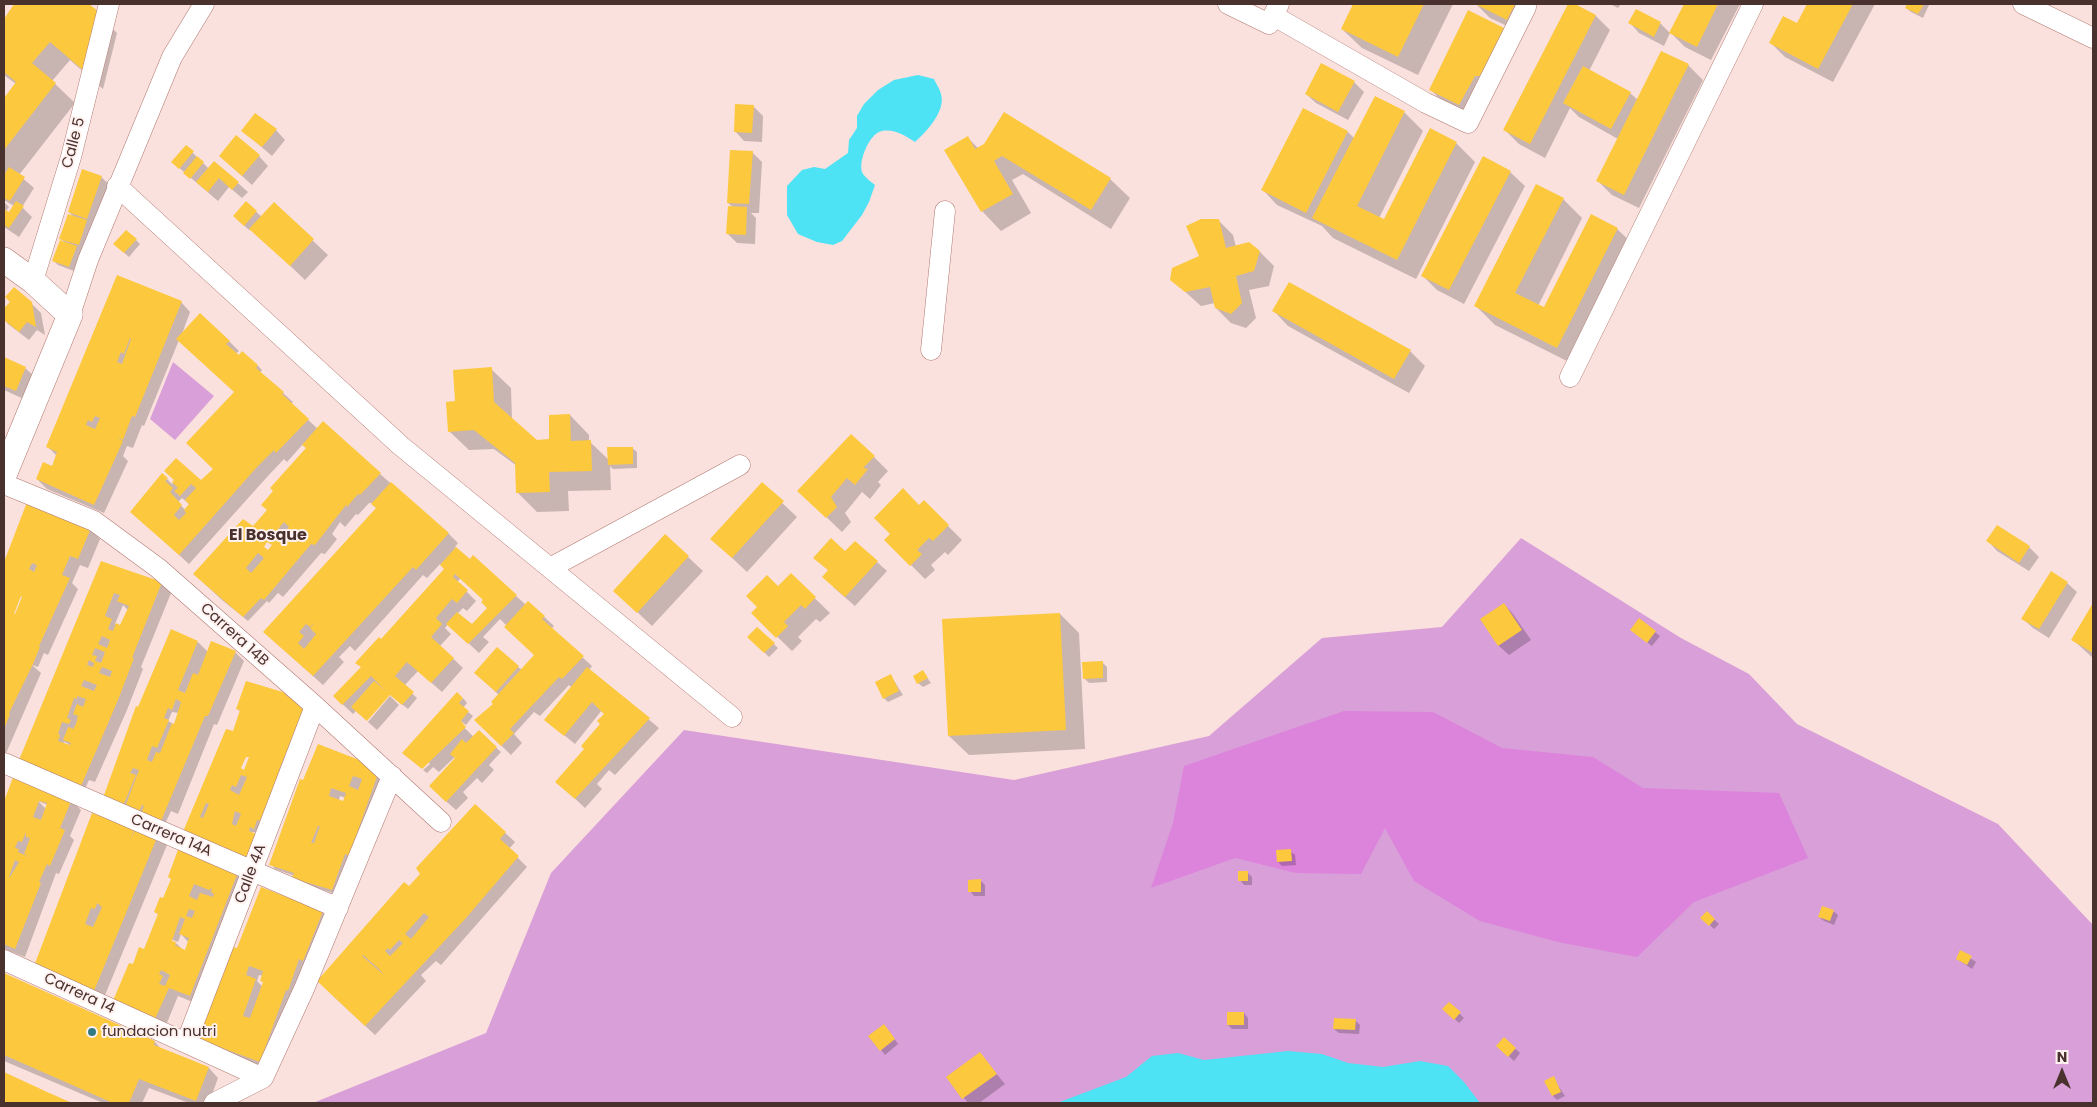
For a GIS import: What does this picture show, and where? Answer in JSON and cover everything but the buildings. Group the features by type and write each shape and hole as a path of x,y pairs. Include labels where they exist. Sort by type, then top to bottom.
{"street":[{"name":"Calle 5","path":"33,281 71,157 109,4"},
{"path":"4,475 70,314 88,260 117,186 172,57 204,4"},
{"path":"1228,4 1270,24 1276,10 1426,103 1468,124 1526,7"},
{"path":"1570,377 1753,4"},
{"path":"2024,4 2093,38"},
{"path":"117,186 401,446 732,717"},
{"path":"931,350 945,212"},
{"path":"4,260 33,281 70,314"},
{"path":"550,568 740,465"},
{"name":"Carrera 14B","path":"4,484 105,527 158,568 316,706 441,822"},
{"name":"Calle 4A","path":"186,1043 316,706"},
{"name":"Carrera 14A","path":"4,763 338,908"},
{"path":"214,1103 263,1078 304,989 392,776"},
{"name":"Carrera 14","path":"4,960 263,1078"}],"shaded area":[{"path":"173,362 214,396 175,440 150,419"},
{"path":"1521,538 1681,638 1749,674 1797,724 1998,824 2093,925 2093,1103 313,1103 486,1033 551,873 684,730 1014,780 1209,736 1322,638 1442,627"},
{"path":"1344,711 1433,712 1502,748 1593,757 1643,788 1779,793 1808,858 1694,902 1637,957 1558,942 1480,921 1414,881 1385,828 1361,874 1296,873 1235,858 1151,888 1173,823 1184,766"}],"water":[{"path":"918,75 934,79 941,94 941,107 930,126 915,142 902,134 888,130 879,132 871,139 861,164 863,174 875,185 862,215 842,241 833,245 817,242 798,234 787,215 787,186 802,170 814,167 825,169 848,153 849,140 857,128 857,116 864,104 878,90 894,80"},
{"path":"1288,1051 1322,1054 1348,1063 1383,1067 1420,1061 1448,1066 1464,1082 1480,1103 1057,1103 1126,1077 1152,1056 1178,1053 1204,1060"}],"place":[{"name":"fundacion nutri","path":"92,1032"}],"district":[{"name":"El Bosque","path":"268,536"}]}
